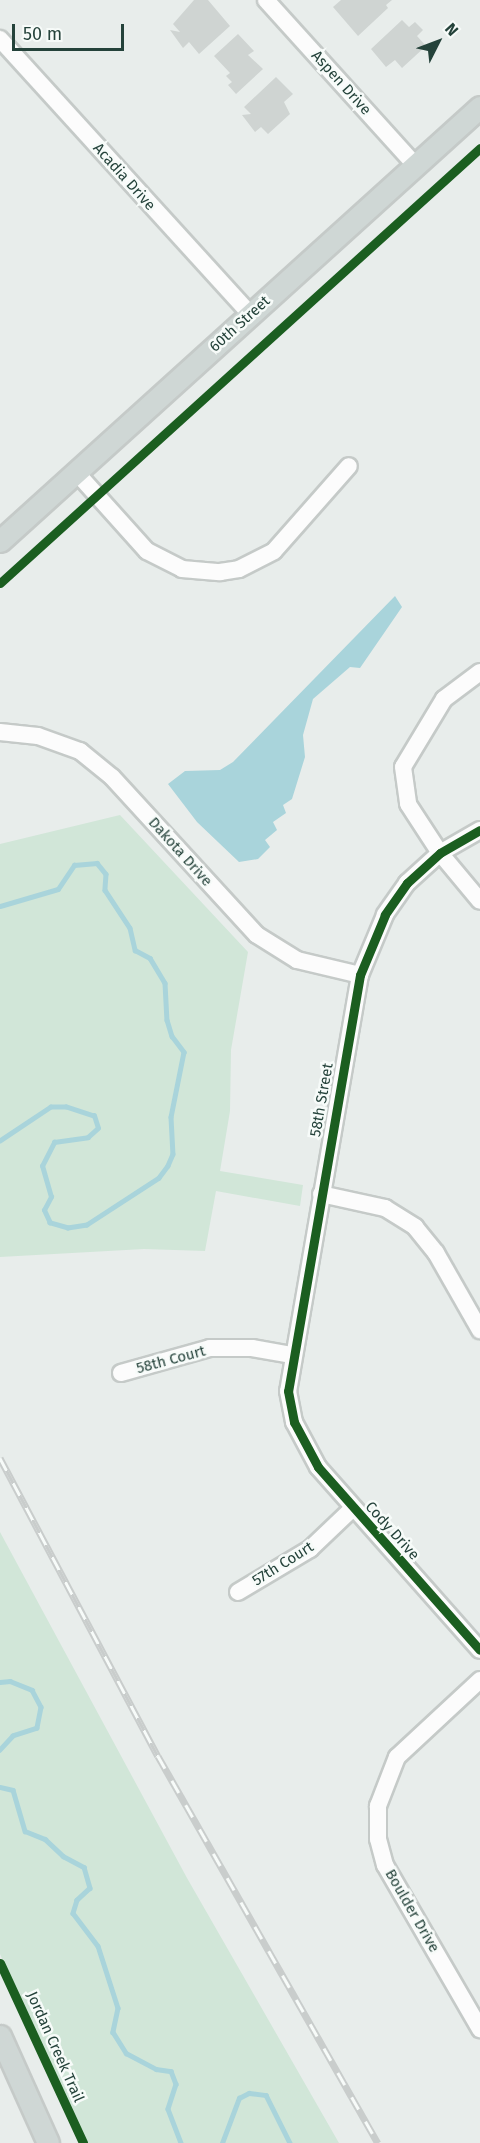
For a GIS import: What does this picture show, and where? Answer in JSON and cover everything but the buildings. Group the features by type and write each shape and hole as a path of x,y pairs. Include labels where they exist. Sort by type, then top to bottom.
{"main road":[{"name":"60th Street","path":"0,541 480,107"},
{"path":"0,2036 48,2143"}],"street":[{"name":"Aspen Drive","path":"266,0 415,165"},
{"name":"Acadia Drive","path":"0,39 250,314"},
{"path":"76,472 147,551 182,569 220,572 239,569 274,551 349,466"},
{"path":"480,672 444,699 403,767 408,804 440,853 480,901"},
{"name":"Dakota Drive","path":"0,732 38,736 80,751 112,777 256,935 297,960 360,975"},
{"name":"58th Street","path":"294,1422 288,1390 292,1355 360,975 385,915 407,883 440,853 480,830"},
{"path":"321,1194 385,1209 415,1227 436,1253 480,1330"},
{"name":"58th Court","path":"121,1373 210,1348 252,1348 292,1355"},
{"name":"Cody Drive","path":"294,1422 318,1467 352,1509 480,1650"},
{"name":"57th Court","path":"238,1592 310,1549 352,1509"},
{"name":"Boulder Drive","path":"480,1680 397,1757 385,1783 378,1817 378,1839 386,1864 480,2029"}],"green space":[{"path":"120,815 248,952 231,1050 230,1111 220,1171 303,1185 300,1206 216,1191 205,1251 144,1249 0,1257 0,844"},
{"path":"0,1532 187,1878 339,2143 85,2143 0,1954"}],"water":[{"path":"395,596 402,607 360,668 350,667 313,699 303,735 305,757 292,799 283,805 286,813 273,822 277,830 265,840 270,847 258,859 239,862 197,822 168,784 185,771 220,770 233,762"}],"waterway":[{"path":"0,906 58,889 74,865 97,863 106,874 105,890 130,928 135,950 150,958 165,983 167,1020 172,1036 184,1052 171,1117 173,1154 168,1166 159,1178 87,1225 68,1228 50,1223 44,1210 51,1197 42,1166 54,1142 88,1137 98,1128 94,1116 66,1107 51,1107 0,1141"},
{"path":"0,1682 10,1681 32,1690 41,1707 37,1728 13,1736 0,1750"},
{"path":"0,1787 13,1790 25,1831 45,1839 63,1856 84,1867 90,1888 77,1900 73,1913 98,1946 118,2008 113,2032 126,2053 156,2069 171,2071 176,2084 168,2109 181,2143"},
{"path":"222,2143 239,2098 249,2093 266,2095 290,2143"}],"railway":[{"path":"0,1458 158,1756 378,2143"}],"cycle path":[{"path":"0,583 480,148"},
{"path":"480,830 440,853 407,883 385,915 360,975 288,1391 294,1422 318,1467 480,1650"},
{"name":"Jordan Creek Trail","path":"0,1963 83,2143"}]}
